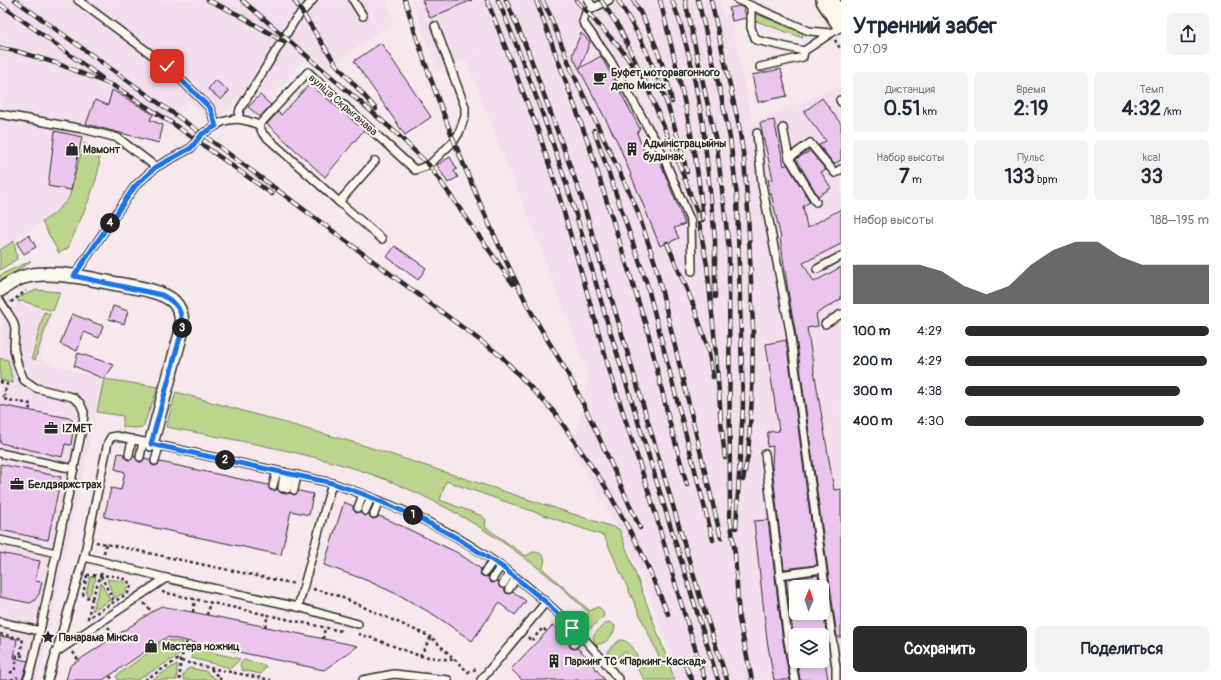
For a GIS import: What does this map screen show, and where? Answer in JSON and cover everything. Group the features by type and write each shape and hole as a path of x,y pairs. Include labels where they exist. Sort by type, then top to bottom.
{"main road":[{"path":"827,0 836,27"}],"street":[{"path":"0,290 25,276 40,274 74,276 162,295 173,301 179,308 182,316 182,330 151,444"}],"lane":[{"path":"78,0 167,66 210,108 216,126"},
{"path":"238,119 240,109 291,26 313,0"},
{"path":"353,0 363,16"},
{"path":"588,0 594,8"},
{"path":"609,0 586,12 583,22 610,60 658,144 691,222 692,271"},
{"path":"738,0 810,31 841,27"},
{"path":"751,6 751,28 756,40 804,50"},
{"name":"вуліца Скрыганава","path":"258,125 308,72 415,170 429,165 454,141 459,133 465,116 465,107 435,26"},
{"path":"760,67 803,57 804,50 836,27"},
{"path":"0,116 83,129 118,138 156,167"},
{"path":"74,276 135,186 156,167 191,148 202,134 229,120 238,119 258,125 263,134 382,239"},
{"path":"784,128 789,158 816,202"},
{"path":"757,133 762,184 790,331 822,569 838,665 836,680"},
{"path":"789,158 810,143 835,173 841,169"},
{"path":"339,202 375,161"},
{"path":"817,269 841,256"},
{"path":"2,304 13,321 15,328 14,349 18,366 24,380 36,388 72,397 80,403 84,412 74,469 40,631 27,680"},
{"path":"825,324 841,314"},
{"path":"48,680 84,557 108,442 111,437 116,436 332,483 363,494 419,518 457,538 501,566 546,602 601,656 619,680"},
{"path":"129,455 132,439"},
{"path":"140,457 151,444"},
{"path":"151,444 155,460"},
{"path":"0,453 74,469"},
{"path":"765,454 788,641 795,680"},
{"path":"273,486 276,471"},
{"path":"291,474 288,489 291,474"},
{"path":"298,607 332,483"},
{"path":"358,508 363,494"},
{"path":"365,510 371,498"},
{"path":"374,514 379,501"},
{"path":"0,540 56,553"},
{"path":"84,557 166,578 298,607 358,624"},
{"path":"485,572 493,561"},
{"path":"493,578 501,566"},
{"path":"780,575 822,569"},
{"path":"503,584 510,573"},
{"path":"55,653 166,578"},
{"path":"509,589 516,578"},
{"path":"483,678 546,602"},
{"path":"0,622 40,631"},
{"path":"565,636 572,628"},
{"path":"574,644 581,637"},
{"path":"364,680 394,674 448,680"}],"path":[{"path":"2,304 28,289"},
{"path":"0,382 7,384 4,399 31,404 29,410"},
{"path":"88,540 304,586 334,594 431,638 468,672 479,668 483,678"},
{"path":"92,598 85,597 83,594 87,575 101,575 116,576 127,580 131,586 128,593 88,618 92,598 101,575"},
{"path":"101,575 114,602"},
{"path":"160,591 349,632"},
{"path":"138,607 149,599"},
{"path":"193,612 195,599"},
{"path":"207,615 210,602"},
{"path":"144,603 152,612"},
{"path":"265,627 268,615"},
{"path":"103,630 114,623"},
{"path":"108,627 115,636"},
{"path":"323,639 325,627"},
{"path":"538,633 543,628 547,632"},
{"path":"0,634 23,639 20,656"},
{"path":"356,634 372,638 420,656 454,660"},
{"path":"420,656 431,638"},
{"path":"180,680 180,661 187,641"},
{"path":"77,648 72,651 78,660"},
{"path":"10,673 15,670 17,655 26,657"},
{"path":"146,680 177,660 271,680"},
{"path":"210,668 221,680"},
{"path":"110,676 113,680"}],"shaded area":[{"path":"0,0 386,0 394,22 328,68 310,53 256,115 238,98 221,116 207,117 188,100 168,128 163,126 159,143 86,124 83,129 69,198 54,214 0,250"},
{"path":"412,0 719,0 724,15 730,14 752,122 840,86 841,87 841,208 815,223 841,209 841,680 678,680 652,601 616,522 572,452 589,376 540,246 466,60 481,53 437,70"},
{"path":"18,302 52,312 40,356 44,362 104,379 37,680 0,680 0,335 6,311"}],"green space":[{"path":"756,14 802,32 803,38 753,20"},
{"path":"84,143 95,152 99,158 97,176 88,203 68,248 59,253 42,222 54,214 69,198"},
{"path":"14,241 17,259 0,270 0,250"},
{"path":"31,261 0,284 0,276 2,274"},
{"path":"36,290 60,292 53,311 22,301 18,302 18,298"},
{"path":"44,312 50,314 35,360 32,358"},
{"path":"0,358 8,360 13,383 0,380"},
{"path":"104,379 158,387 143,427 123,427 123,416 97,412"},
{"path":"176,392 356,443 619,529 675,680 645,680 626,652 621,654 616,659 610,659 607,653 611,647 620,640 631,646 642,667 660,659 604,536 446,481 440,500 482,516 486,520 485,527 526,556 533,552 537,552 542,555 545,562 542,568 590,611 597,607 602,610 604,616 587,631 583,630 581,626 583,620 589,613 563,588 503,542 457,514 409,489 359,470 263,446 166,427"},
{"path":"94,576 96,578 88,596 86,593 90,577"},
{"path":"107,579 123,581 127,586 126,592 114,598"},
{"path":"101,583 110,600 92,611"},
{"path":"609,622 615,626 613,633 605,642 595,644 593,637 600,628"},
{"path":"166,640 182,642 178,656 137,680 118,680 116,676"},
{"path":"194,648 240,659 231,668 191,658"},
{"path":"244,660 266,666 261,674 242,670 240,664"},
{"path":"177,664 177,680 152,680"},
{"path":"190,668 205,671 217,680 184,680 183,676 186,670"}],"building":[{"path":"422,0 472,0 430,18"},
{"path":"739,6 744,8 746,18 732,21 729,8"},
{"name":"Адміністрацыйны будынак","path":"581,33 590,42 580,68 601,56 640,129 637,133 647,159 657,155 685,224 674,228 679,238 660,246 618,143 572,55"},
{"path":"381,43 431,117 405,135 354,61"},
{"path":"781,69 787,96 758,102 752,75"},
{"path":"215,80 229,91 221,100 208,89"},
{"path":"310,84 364,130 325,177 267,124 278,112 281,115"},
{"path":"112,90 153,114 150,120 163,125 159,143 86,124 95,100 108,105"},
{"path":"260,95 271,105 260,117 248,107"},
{"path":"822,98 841,124 841,160 834,164 819,145 826,141 804,112"},
{"path":"774,120 784,166 787,164 810,202 803,206 807,228 841,209 841,244 803,263 814,282 841,267 841,299 816,314 818,326 807,328 834,490 841,489 841,637 837,637 795,330 781,238 768,180 773,179 760,123"},
{"path":"55,131 82,137 71,190 48,186"},
{"path":"810,151 826,170 821,172 831,188 818,196 796,159"},
{"path":"450,157 457,169 454,171 458,177 448,183 437,165"},
{"path":"29,235 36,247 24,254 17,243"},
{"path":"395,246 426,268 418,280 387,257"},
{"path":"113,306 128,311 124,324 109,319"},
{"path":"72,314 103,326 99,338 84,332 77,351 60,344"},
{"path":"786,340 817,565 784,569 772,466 773,446 767,447 768,432 779,431 766,344"},
{"path":"78,353 114,365 104,379 74,366"},
{"path":"0,405 69,418 74,424 71,445 65,444 62,457 0,443"},
{"path":"118,453 124,454 124,457 128,460 131,460 134,456 139,462 142,462 145,458 150,460 151,464 154,466 158,465 160,462 268,485 270,490 274,491 277,489 281,493 290,493 295,495 299,491 313,494 309,515 291,511 281,555 104,517 111,488 121,490 125,472 115,469"},
{"path":"0,464 61,477 48,540 0,530"},
{"path":"344,502 353,506 356,513 360,512 365,516 369,514 373,519 379,516 458,553 481,569 480,574 482,576 487,577 489,575 488,578 490,582 499,582 499,587 504,589 506,593 509,594 513,592 526,601 515,615 499,603 472,641 436,616 401,596 366,580 324,565"},
{"path":"768,520 783,642 790,680 774,680 767,640 754,521"},
{"path":"0,553 40,561 35,581 42,582 39,594 34,601 30,603 0,597"},
{"path":"818,575 819,580 789,580 789,602 786,579"},
{"path":"161,606 358,646 324,670 167,637 103,680 66,680 70,666"},
{"path":"791,620 824,620 826,628 792,628"},
{"name":"Паркинг ТС «Паркинг-Каскад»","path":"553,625 561,633 561,639 564,641 569,639 569,645 571,648 577,648 582,652 605,680 522,680 511,669"},
{"path":"0,636 17,639 14,658 28,661 22,680 0,680"},
{"path":"798,668 826,668 828,680 800,680"}],"railway":[{"path":"15,0 202,134 501,356 555,413 605,486 640,549 668,614"},
{"path":"208,0 239,15 284,42"},
{"path":"242,0 395,132 429,165 513,284"},
{"path":"294,0 335,63 376,109"},
{"path":"405,0 444,116 491,229 531,312 580,396 640,528"},
{"path":"487,0 539,133 561,202 610,372 656,515 677,590 705,680"},
{"path":"498,0 555,148 609,329 718,680"},
{"path":"506,0 528,51 581,196 700,597 727,680"},
{"path":"536,0 589,145 648,332 669,420 687,485"},
{"path":"542,0 549,13 572,71 636,207 655,263 721,538"},
{"path":"576,0 621,49 632,65"},
{"path":"601,0 620,29 645,82 675,153 697,212 707,265 721,418"},
{"path":"618,0 642,42 656,74 673,122 687,172"},
{"path":"633,0 646,24 657,50 666,76 672,102"},
{"path":"660,0 692,137 703,220"},
{"path":"672,0 679,19 692,67 703,124 715,239 715,297"},
{"path":"685,0 717,147 729,249 730,516 735,554 739,619 752,680"},
{"path":"698,0 730,138 737,197 743,406 736,528"},
{"path":"711,0 739,126 744,159 748,211 753,328 752,396 748,455 743,480"},
{"path":"0,4 102,78"},
{"path":"0,48 16,51 56,63 114,86 172,123 272,194"},
{"path":"594,130 647,284 713,540"},
{"path":"667,243 693,304 708,348 713,377"},
{"path":"720,413 725,458"},
{"path":"685,665 692,680"}],"place":[{"name":"Буфет моторвагонного депо Минск","path":"600,78"},
{"name":"Мамонт","path":"72,149"},
{"name":"Адміністрацыйны будынак","path":"632,149"},
{"name":"IZMET","path":"51,428"},
{"name":"Белдзяржстрах","path":"17,484"},
{"name":"Панарама Мінска","path":"48,637"},
{"name":"Мастера ножниц","path":"151,646"},
{"name":"Паркинг ТС «Паркинг-Каскад»","path":"554,661"}],"route":[{"path":"167,66 210,108 214,116 216,126 202,134 191,148 156,167 135,186 74,276 146,290 162,295 173,301 179,308 182,316 182,330 151,444 332,483 363,494 419,518 457,538 501,566 546,602 572,628"}]}
